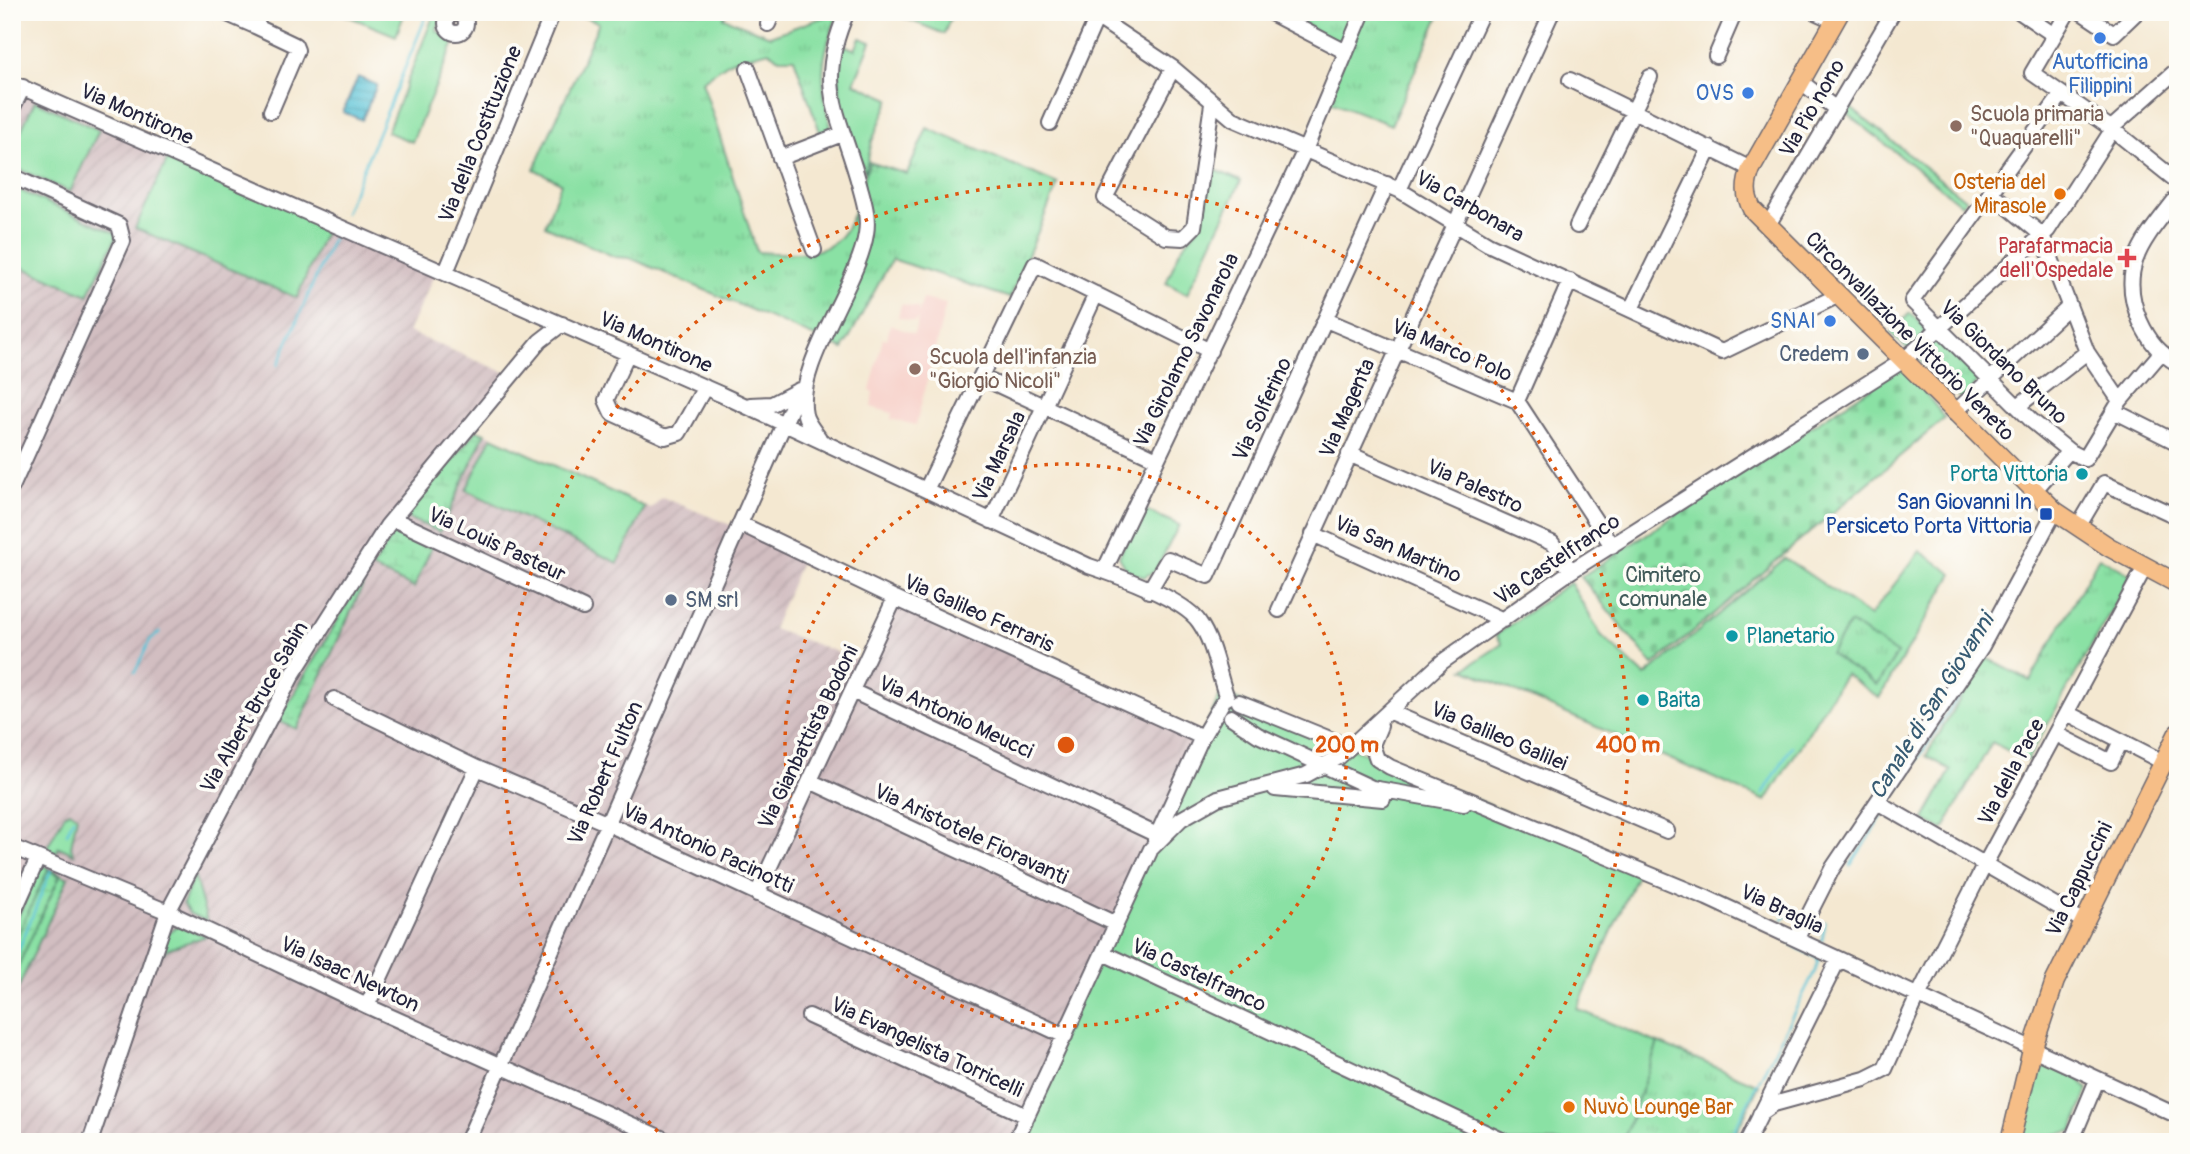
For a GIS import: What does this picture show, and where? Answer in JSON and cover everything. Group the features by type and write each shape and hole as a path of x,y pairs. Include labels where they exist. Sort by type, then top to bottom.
{"main road":[{"path":"1751,169 1837,17"},
{"name":"Circonvallazione Vittorio Veneto","path":"1751,169 1746,186 1752,209 2034,491 2055,511 2078,527 2178,584"},
{"name":"Via Cappuccini","path":"2010,1142 2032,1050 2054,981 2178,733"}],"street":[{"path":"223,12 258,19 295,45 297,50 271,111"},
{"name":"Via della Costituzione","path":"446,272 553,12"},
{"name":"Via Robert Fulton","path":"467,1142 606,823 854,272 866,233 867,212 835,113 829,74 831,54 847,12"},
{"path":"1269,12 1346,52"},
{"name":"Via Girolamo Savonarola","path":"1105,569 1305,150 1363,12"},
{"name":"Via Solferino","path":"1149,591 1168,559 1208,576 1326,320 1482,12"},
{"name":"Via Magenta","path":"1279,610 1552,12"},
{"path":"1716,56 1735,12"},
{"path":"1815,12 1837,17"},
{"name":"Via Pio nono","path":"1768,225 1893,12"},
{"path":"2020,12 2054,35"},
{"path":"2068,12 2032,73 2112,129 2177,181"},
{"path":"2081,12 2114,34 2137,12"},
{"name":"Via Carbonara","path":"1051,123 1093,15 1173,68 1212,104 1257,131 1393,187 1488,244 1722,352 1837,296"},
{"path":"1173,68 1105,198 1166,237 1183,238 1194,227 1212,104"},
{"path":"748,69 814,250"},
{"name":"Via Castelfranco","path":"1154,842 1181,819 1218,798 1286,781 1323,767 1388,714 1442,662 1571,571 1904,360 2042,235 2112,129 2178,69"},
{"path":"1577,226 1650,77"},
{"path":"1570,80 1751,169"},
{"path":"1800,81 1836,109"},
{"path":"12,110 18,85"},
{"name":"Via Montirone","path":"18,85 705,387 1089,566 1105,569 1191,612 1200,623 1232,706 1278,744 1323,767"},
{"path":"2062,93 1990,192 2042,235 2067,308 2087,352 2117,406 2178,443"},
{"path":"780,158 842,134"},
{"path":"1631,309 1710,148"},
{"path":"12,176 119,225 123,241 12,487"},
{"name":"Via Giordano Bruno","path":"1990,192 1912,301 1937,329 2069,451"},
{"path":"2178,196 2138,251 2130,276 2131,297 2146,336 2160,354 2178,364"},
{"path":"926,490 1035,264 1210,351"},
{"path":"1517,401 1570,281"},
{"name":"Via Marsala","path":"991,521 1096,294"},
{"path":"1954,413 2067,308"},
{"path":"540,341 544,315"},
{"name":"Via Marco Polo","path":"1326,320 1517,401 1612,546"},
{"name":"Via Albert Bruce Sabin","path":"90,1142 168,912 293,674 393,519 540,341 562,324"},
{"path":"2018,406 2087,352"},
{"path":"628,353 606,400 612,413 665,437 679,433 705,387"},
{"path":"2034,491 2069,451 2085,459 2117,406 2160,354"},
{"path":"981,377 1157,458"},
{"path":"744,405 772,404 803,389 805,414 821,440"},
{"name":"Via Palestro","path":"1349,454 1552,543 1571,571"},
{"path":"2078,527 2104,483 2178,517"},
{"path":"1797,938 1832,869 1883,806 1982,646 2055,511"},
{"name":"Via Louis Pasteur","path":"393,519 583,608"},
{"name":"Via Galileo Ferraris","path":"741,524 895,598 1202,737"},
{"name":"Via San Martino","path":"1313,534 1503,620"},
{"name":"Via della Pace","path":"1760,1114 1774,1104 1865,1079 1885,1069 1917,998 1984,866 2145,567"},
{"name":"Via Gianbattista Bodoni","path":"757,894 895,598"},
{"name":"Via Antonio Meucci","path":"852,691 1154,842"},
{"name":"Via Antonio Pacinotti","path":"334,699 477,768 606,823 1065,1036"},
{"path":"1232,706 1335,741"},
{"name":"Via Castelfranco","path":"1014,1142 1202,737 1232,706"},
{"path":"2067,713 2163,762"},
{"name":"Via Braglia","path":"1388,714 1372,745 1377,759 1797,938 1917,998 2178,1116"},
{"name":"Via Galileo Galilei","path":"1388,714 1667,831"},
{"path":"2056,734 2110,762 2122,741"},
{"name":"Via Braglia","path":"1323,767 1385,792 1469,805 1509,817"},
{"path":"367,1006 477,768"},
{"name":"Via Aristotele Fioravanti","path":"810,782 1116,924"},
{"name":"Via Castelfranco","path":"1240,791 1310,791 1509,817"},
{"path":"1883,806 2083,921"},
{"name":"Via Isaac Newton","path":"12,847 168,912 500,1065 649,1138 670,1142"},
{"path":"12,916 38,858"},
{"name":"Via Castelfranco","path":"1102,953 1506,1142"},
{"path":"1747,1142 1838,960"},
{"name":"Via Evangelista Torricelli","path":"809,1017 1027,1116"},
{"path":"2071,1142 2097,1080"},
{"path":"1777,1081 1779,1094 1796,1097"}],"shaded area":[{"path":"12,80 436,271 408,332 509,374 465,424 645,507 651,509 662,497 804,555 773,629 868,663 896,597 1201,735 1014,1142 12,1142"},
{"name":"Scuola dell'infanzia \"Giorgio Nicoli\"","path":"923,299 946,304 916,425 891,419 892,413 871,407 873,392 870,391 883,338 887,339 890,325 914,334 918,318 914,322 898,317 901,304 918,308 918,314"}],"green space":[{"path":"338,12 405,12 396,36"},
{"path":"435,12 444,12 436,31 456,38 412,142 387,132"},
{"path":"571,12 726,12 724,18 770,36 827,16 829,12 839,12 828,42 823,69 831,127 821,135 794,58 777,58 769,51 731,61 702,81 757,252 809,252 826,247 838,239 854,210 869,162 907,174 927,128 1058,184 1010,298 892,259 843,349 630,258 615,257 545,226 561,183 534,169 599,23"},
{"path":"890,12 953,12 944,34"},
{"path":"1284,12 1441,12 1391,125 1325,99 1347,50"},
{"path":"860,38 871,42 854,83 890,99 872,141 865,173 843,110 839,78 842,44 855,50"},
{"path":"35,101 99,130 70,192 12,166 12,149"},
{"path":"1847,105 1966,200 1962,205 1843,110"},
{"path":"171,152 329,221 297,298 135,228"},
{"path":"1211,168 1241,181 1187,294 1166,283 1180,250 1197,229"},
{"path":"12,187 118,234 88,295 12,263"},
{"path":"1910,313 1928,330 1909,350 1890,333"},
{"path":"1937,338 1981,379 1962,400 1917,358"},
{"name":"Cimitero comunale","path":"1904,366 1945,418 1653,665 1581,577"},
{"path":"477,430 485,433 440,532 405,517"},
{"path":"492,437 645,507 618,563 466,490"},
{"path":"1141,508 1179,525 1156,570 1144,577 1128,572 1119,557"},
{"path":"397,528 433,544 414,588 372,568"},
{"path":"1920,551 1953,574 1879,698 1845,674 1766,801 1464,669 1502,644 1496,635 1570,582 1601,635 1645,676 1785,558 1870,616"},
{"path":"2099,557 2131,575 2027,761 1992,742 1943,830 1924,819 1951,770 1926,756 1985,657 2030,681"},
{"path":"360,582 364,583 297,729 278,721"},
{"path":"1850,623 1897,654 1877,685 1830,654"},
{"path":"1221,693 1640,868 1577,1009 1658,1043 1623,1142 1014,1142"},
{"path":"70,811 77,816 71,847 74,854 59,847 55,854 47,847 65,814"},
{"path":"41,864 68,878 12,1002 12,931"},
{"path":"48,870 60,876 12,979 12,946"},
{"path":"194,874 207,921 190,914 183,904"},
{"path":"178,926 207,936 167,949 159,956 169,932"},
{"path":"1658,1043 1759,1085 1732,1142 1623,1142"},
{"path":"2042,1064 2077,1076 2088,1089 2073,1131 2015,1142 2033,1071"}],"water":[{"path":"358,77 377,85 362,120 343,112"}],"waterway":[{"path":"345,213 428,12"},
{"path":"278,365 334,235"},
{"path":"1950,680 1989,618"},
{"path":"135,672 150,640 160,632"},
{"name":"Canale di San Giovanni","path":"1889,804 1982,659"},
{"path":"1763,794 1792,746"},
{"name":"Canale di San Giovanni","path":"1850,866 1884,813"},
{"path":"67,833 73,819"},
{"path":"12,966 51,870"},
{"path":"1783,919 1796,909"},
{"name":"Canale di San Giovanni","path":"1822,940 1825,922"},
{"path":"1791,944 1818,959"},
{"name":"Canale di San Giovanni","path":"1728,1142 1815,971 1819,957"}],"place":[{"name":"Autofficina Filippini","path":"2100,38"},
{"name":"OVS","path":"1748,93"},
{"name":"Scuola primaria \"Quaquarelli\"","path":"1956,126"},
{"name":"Osteria del Mirasole","path":"2060,194"},
{"name":"Parafarmacia dell'Ospedale","path":"2127,258"},
{"name":"SNAI","path":"1830,321"},
{"name":"Credem","path":"1863,354"},
{"name":"Scuola dell'infanzia \"Giorgio Nicoli\"","path":"915,369"},
{"name":"Porta Vittoria","path":"2082,474"},
{"name":"San Giovanni In Persiceto Porta Vittoria","path":"2046,514"},
{"name":"SM srl","path":"671,600"},
{"name":"Planetario","path":"1732,636"},
{"name":"Baita","path":"1643,700"},
{"name":"Nuvò Lounge Bar","path":"1569,1107"}]}
